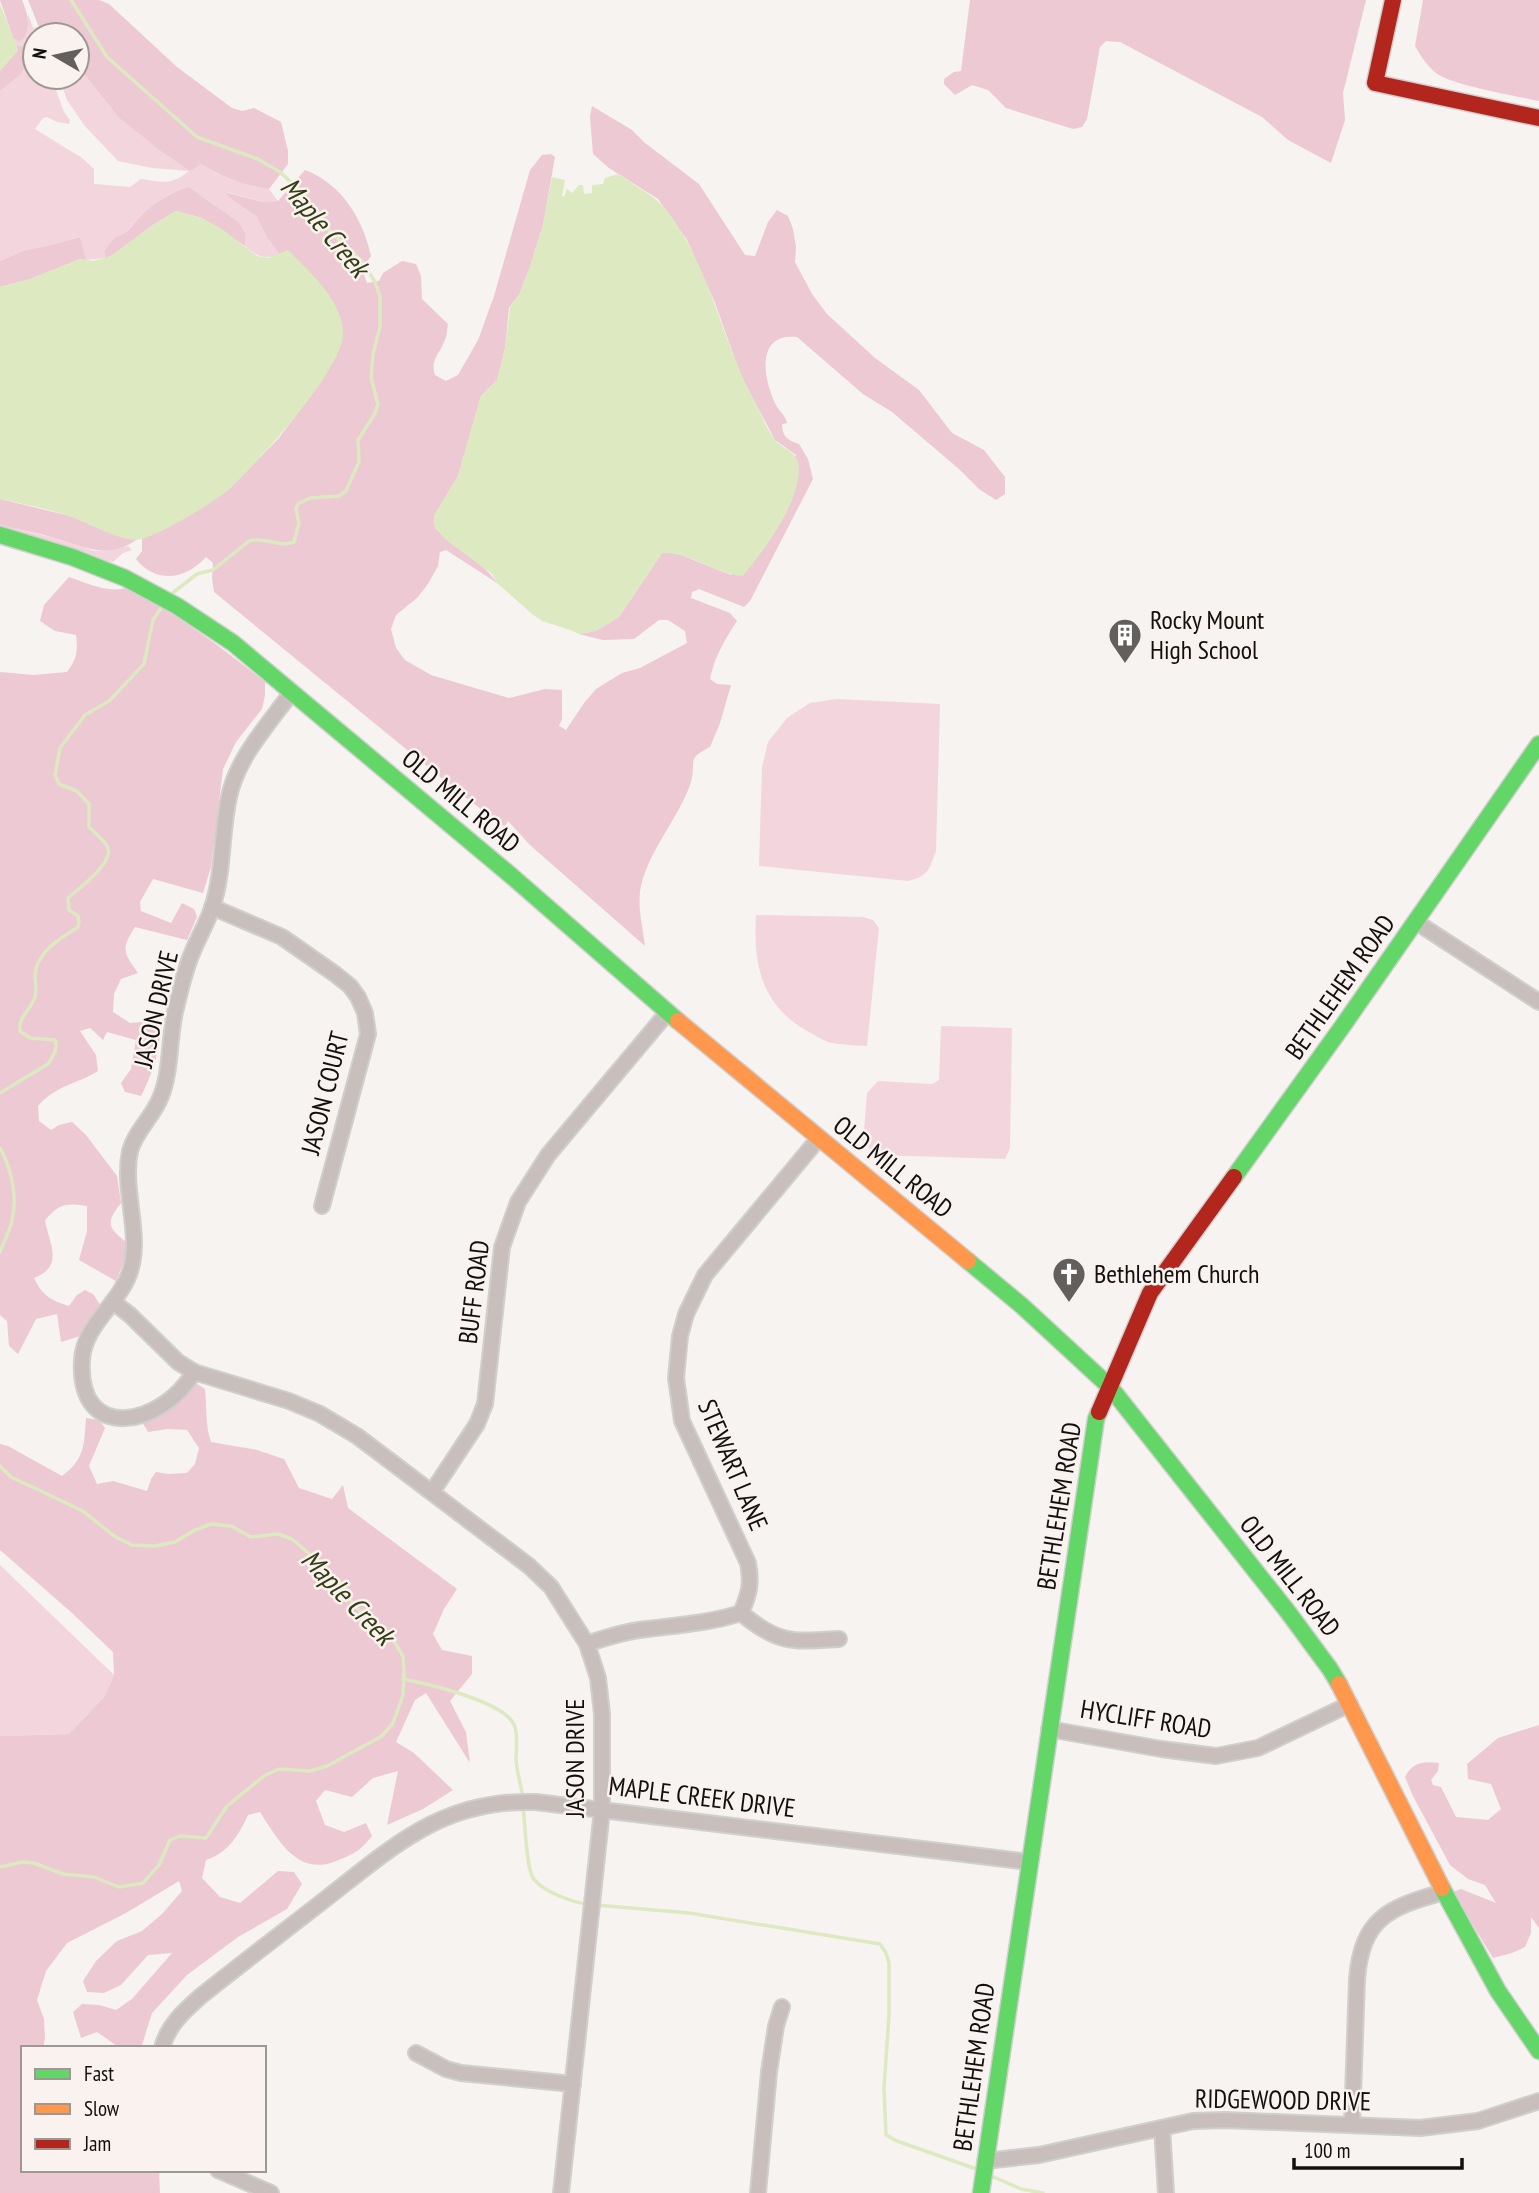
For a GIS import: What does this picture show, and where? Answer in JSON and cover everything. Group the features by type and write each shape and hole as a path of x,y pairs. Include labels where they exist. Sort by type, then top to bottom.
{"street":[{"path":"1393,0 1376,83 1539,118"},
{"name":"OLD MILL ROAD","path":"0,536 94,565 142,585 233,643 379,764 668,1012 1021,1305 1110,1387 1330,1669 1498,1991 1539,2051"},
{"name":"JASON DRIVE","path":"194,1372 186,1386 164,1406 148,1413 116,1418 101,1413 91,1404 85,1392 82,1378 83,1351 97,1322 126,1282 132,1267 128,1165 131,1150 136,1136 162,1096 170,1034 181,988 189,960 212,907 234,778 244,758 291,693"},
{"name":"BETHLEHEM ROAD","path":"981,2193 1096,1419 1150,1293 1416,922 1539,744"},
{"name":"JASON COURT","path":"212,907 282,937 303,951 349,986 365,1013 368,1034 322,1206"},
{"path":"1416,922 1539,1002"},
{"name":"BUFF ROAD","path":"432,1492 477,1424 485,1404 502,1247 517,1202 548,1154 668,1012"},
{"name":"STEWART LANE","path":"741,1613 751,1580 748,1563 682,1421 676,1378 680,1336 705,1275 818,1138"},
{"name":"JASON DRIVE","path":"113,1302 178,1362 194,1372 258,1391 320,1414 357,1436 536,1573 551,1587 587,1644 597,1678 602,1714 602,1810 561,2193"},
{"path":"587,1644 615,1634 692,1625 741,1613 769,1634 789,1641 839,1639"},
{"name":"HYCLIFF ROAD","path":"1049,1729 1216,1756 1258,1748 1350,1704"},
{"name":"MAPLE CREEK DRIVE","path":"163,2046 170,2028 181,2013 404,1838 442,1818 481,1806 517,1801 1029,1862"},
{"path":"1352,2124 1357,1979 1362,1944 1370,1930 1391,1911 1405,1903 1444,1892"},
{"path":"758,2193 769,2072 776,2026 782,2007"},
{"path":"416,2053 446,2069 461,2073 573,2084"},
{"name":"RIDGEWOOD DRIVE","path":"985,2161 1039,2155 1193,2121 1420,2128 1478,2121 1539,2101"},
{"path":"1162,2128 1166,2193"},
{"path":"223,2172 271,2193"}],"shaded area":[{"path":"0,0 22,0 27,21 21,21 21,40 19,42 13,38"},
{"path":"28,0 99,0 109,4 177,67 232,108 242,111 254,108 281,122 288,151 288,164 269,189 234,180 201,164 190,171 119,118 91,83 91,21 37,21"},
{"path":"970,0 1366,0 1343,93 1345,120 1331,163 1288,140 1262,117 1120,42 1106,41 1100,47 1087,119 1082,127 1073,129 1006,108 988,90 972,85 955,95 944,84 944,79 961,71"},
{"path":"1423,0 1539,0 1539,101 1469,86 1436,73 1415,46"},
{"path":"0,4 18,50 0,71"},
{"path":"16,45 21,46 21,73 0,91 0,71 18,50"},
{"path":"21,70 21,91 56,91 70,120 69,124 47,117 43,118 35,129 82,158 94,169 94,184 130,187 141,179 172,181 189,171 152,168 118,161 84,125 64,91 91,91 91,83 119,118 189,170 201,164 234,180 269,189 278,201 263,202 226,192 256,216 280,255 261,256 249,250 245,246 246,234 212,203 188,187 142,215 122,236 115,237 104,251 105,258 86,260 79,237 25,250 0,261 0,91 19,76"},
{"path":"592,106 632,130 699,184 745,255 755,256 768,222 777,210 788,216 796,247 795,262 812,294 827,314 875,358 919,390 952,433 984,450 1005,477 1005,494 996,500 979,489 892,412 863,394 797,337 784,337 774,342 768,350 766,360 771,395 787,423 782,424 784,435 799,444 808,459 813,479 750,601 744,607 699,589 692,592 691,598 730,613 737,621 720,649 710,679 717,684 731,685 710,747 694,759 690,785 643,878 640,905 645,946 530,845 508,821 505,827 461,794 214,592 213,563 206,557 190,570 171,576 153,573 136,559 142,551 142,538 228,490 278,439 313,393 337,355 256,216 224,192 263,202 278,201 305,170 330,184 349,204 363,229 371,256 362,269 367,283 379,281 383,273 402,261 416,264 421,276 422,299 448,324 446,338 434,365 435,375 446,381 458,375 478,340 494,296 530,170 542,155 551,154 555,157 543,225 519,295 509,308 505,349 497,380 481,396 458,476 434,516 435,528 484,568 497,583 446,550 440,552 438,566 428,584 417,598 396,615 391,629 396,648 405,660 431,675 509,698 545,689 562,690 562,719 559,726 566,730 596,689 622,673 640,668 687,643 685,631 668,620 659,620 634,639 603,640 579,634 596,631 619,617 662,553 676,553 731,575 796,455 775,440 741,376 715,303 687,240 658,199 609,168 593,154 590,117"},
{"path":"618,174 660,203 685,238 764,422 777,442 795,456 799,469 787,511 771,539 743,576 683,556 662,553 619,617 596,631 579,634 542,621 532,614 497,583 492,574 446,540 435,528 434,516 458,476 481,396 497,380 505,349 510,308 519,295 530,267 543,225 552,177 565,180 564,197 567,189 572,193 579,185 583,185 584,194 592,193 592,185 603,184 605,178"},
{"path":"189,187 238,222 246,234 245,246 202,218 176,211 105,258 104,251 115,237 126,232 157,203"},
{"path":"176,211 202,218 222,229 257,256 268,258 288,250 306,268 331,297 341,320 343,332 340,348 330,368 297,415 229,489 184,519 145,538 122,538 63,514 0,499 0,287 30,279 80,259 93,261 111,256"},
{"path":"80,237 86,260 80,259 30,279 0,287 0,261 25,250"},
{"path":"0,499 70,516 136,540 116,549 97,550 0,525"},
{"path":"0,525 94,551 128,546 132,550 123,553 113,562 104,561 0,529"},
{"path":"69,577 107,589 130,587 199,632 265,682 265,695 262,709 236,742 223,769 211,867 203,893 153,879 140,902 141,911 171,923 182,903 194,909 197,917 187,940 135,927 127,941 127,955 138,973 121,979 114,994 113,1012 130,1023 142,1022 160,1031 154,1065 141,1096 125,1092 121,1083 131,1069 136,1040 107,1032 103,1040 90,1028 80,1031 96,1055 98,1071 59,1089 38,1106 39,1121 51,1130 72,1122 86,1135 117,1176 121,1203 111,1219 111,1224 126,1242 125,1259 116,1281 79,1260 87,1231 87,1206 68,1205 55,1210 45,1220 53,1254 52,1261 44,1273 34,1278 44,1293 57,1302 69,1306 77,1295 85,1290 93,1294 101,1306 80,1336 61,1342 57,1314 36,1319 18,1354 9,1346 7,1321 0,1315 0,672 34,675 67,672 76,655 76,635 55,631 40,621 44,605"},
{"path":"837,699 940,704 936,851 930,867 920,877 908,881 759,866 762,767 768,742 787,718 810,703"},
{"path":"756,915 863,917 873,920 879,928 867,1046 826,1041 793,1022 780,1010 763,982 759,967"},
{"path":"941,1026 1012,1028 1010,1148 1005,1159 878,1155 863,1144 867,1093 878,1081 932,1084 939,1080"},
{"path":"194,1382 205,1389 211,1442 257,1450 284,1459 299,1488 332,1499 343,1485 348,1508 457,1589 433,1634 442,1650 472,1656 472,1674 450,1701 466,1732 470,1763 426,1693 415,1700 396,1742 414,1753 453,1790 423,1809 387,1825 398,1771 373,1778 352,1797 325,1790 316,1801 325,1825 344,1832 366,1823 372,1836 352,1854 323,1865 300,1860 291,1853 274,1834 260,1812 248,1815 232,1842 221,1853 206,1860 202,1878 220,1897 240,1903 278,1871 294,1872 302,1884 287,1909 238,1937 187,1975 152,2013 142,2046 117,2046 97,2032 81,2038 73,2012 82,2004 116,2010 132,1999 172,1953 148,1955 121,1985 104,1993 87,1992 83,1981 96,1961 117,1941 142,1931 162,1914 182,1891 179,1881 126,1913 67,1943 46,1971 37,2000 44,2019 43,2046 21,2046 21,2172 159,2172 160,2193 0,2193 0,1736 69,1734 105,1696 114,1675 113,1652 0,1550 0,1444 62,1476 75,1464 82,1451 86,1418 99,1420 105,1428 89,1466 97,1484 113,1481 147,1491 156,1472 187,1473 195,1464 199,1448 187,1430 148,1432 142,1422 166,1412"},
{"path":"0,1565 114,1675 105,1696 69,1734 0,1736"},
{"path":"1539,1725 1539,1928 1531,1917 1531,1933 1525,1947 1493,1958 1453,1892 1461,1889 1496,1903 1485,1885 1468,1879 1450,1865 1405,1777 1411,1768 1419,1764 1439,1763 1438,1771 1431,1780 1433,1785 1441,1787 1456,1817 1488,1820 1501,1809 1491,1784 1468,1779 1467,1764 1498,1738"}],"waterway":[{"name":"Maple Creek","path":"71,0 107,57 197,137 258,159 280,172 298,189 330,231 362,261 375,282 380,297 380,327 373,354 371,377 378,405 358,440 359,462 346,491 339,496 310,498 298,504 296,509 299,523 294,542 283,544 249,541 213,570 197,574 170,595"},
{"name":"Maple Creek","path":"0,1093 48,1064 53,1055 55,1040 30,1038 20,1031 21,1021 35,997 35,975 40,959 50,946 78,927 78,916 69,910 68,898 94,876 108,854 107,845 89,827 89,804 77,791 59,784 55,775 60,748 85,715 109,701 144,664 153,620 164,604"},
{"name":"Maple Creek","path":"0,1148 14,1192 11,1224 0,1252"},
{"name":"Maple Creek","path":"0,1466 11,1477 83,1511 114,1536 132,1545 155,1546 175,1542 211,1524 231,1526 251,1537 278,1534 292,1539 321,1564 362,1614 392,1638 403,1656 404,1672 403,1695 393,1723 382,1736 327,1766 310,1771 279,1769 264,1776 227,1806 206,1838 179,1836 170,1840 159,1865 143,1883 119,1887 94,1877 63,1874 34,1863 23,1862 0,1867"},
{"path":"403,1679 483,1702 509,1718 516,1731 516,1760 523,1798"},
{"path":"523,1806 527,1854 533,1878 558,1896 588,1904"},
{"path":"596,1905 689,1913 880,1944 889,1963 884,2088 886,2135 979,2170"},
{"path":"989,2175 1021,2189 1043,2193"}],"traffic: fast":[{"path":"0,535 72,557 125,578 177,606 233,643 508,873 678,1021"},
{"path":"1234,1177 1539,744"},
{"path":"968,1261 1021,1305 1110,1387 1288,1612 1339,1684"},
{"path":"981,2193 1099,1412"},
{"path":"1442,1888 1498,1991 1539,2051"}],"traffic: slow":[{"path":"678,1021 968,1261"},
{"path":"1339,1684 1442,1888"}],"traffic: jam":[{"path":"1393,0 1375,83 1539,118"},
{"path":"1099,1412 1150,1293 1234,1177"}],"place":[{"name":"Rocky Mount High School","path":"1125,665"},
{"name":"Bethlehem Church","path":"1069,1304"}]}
